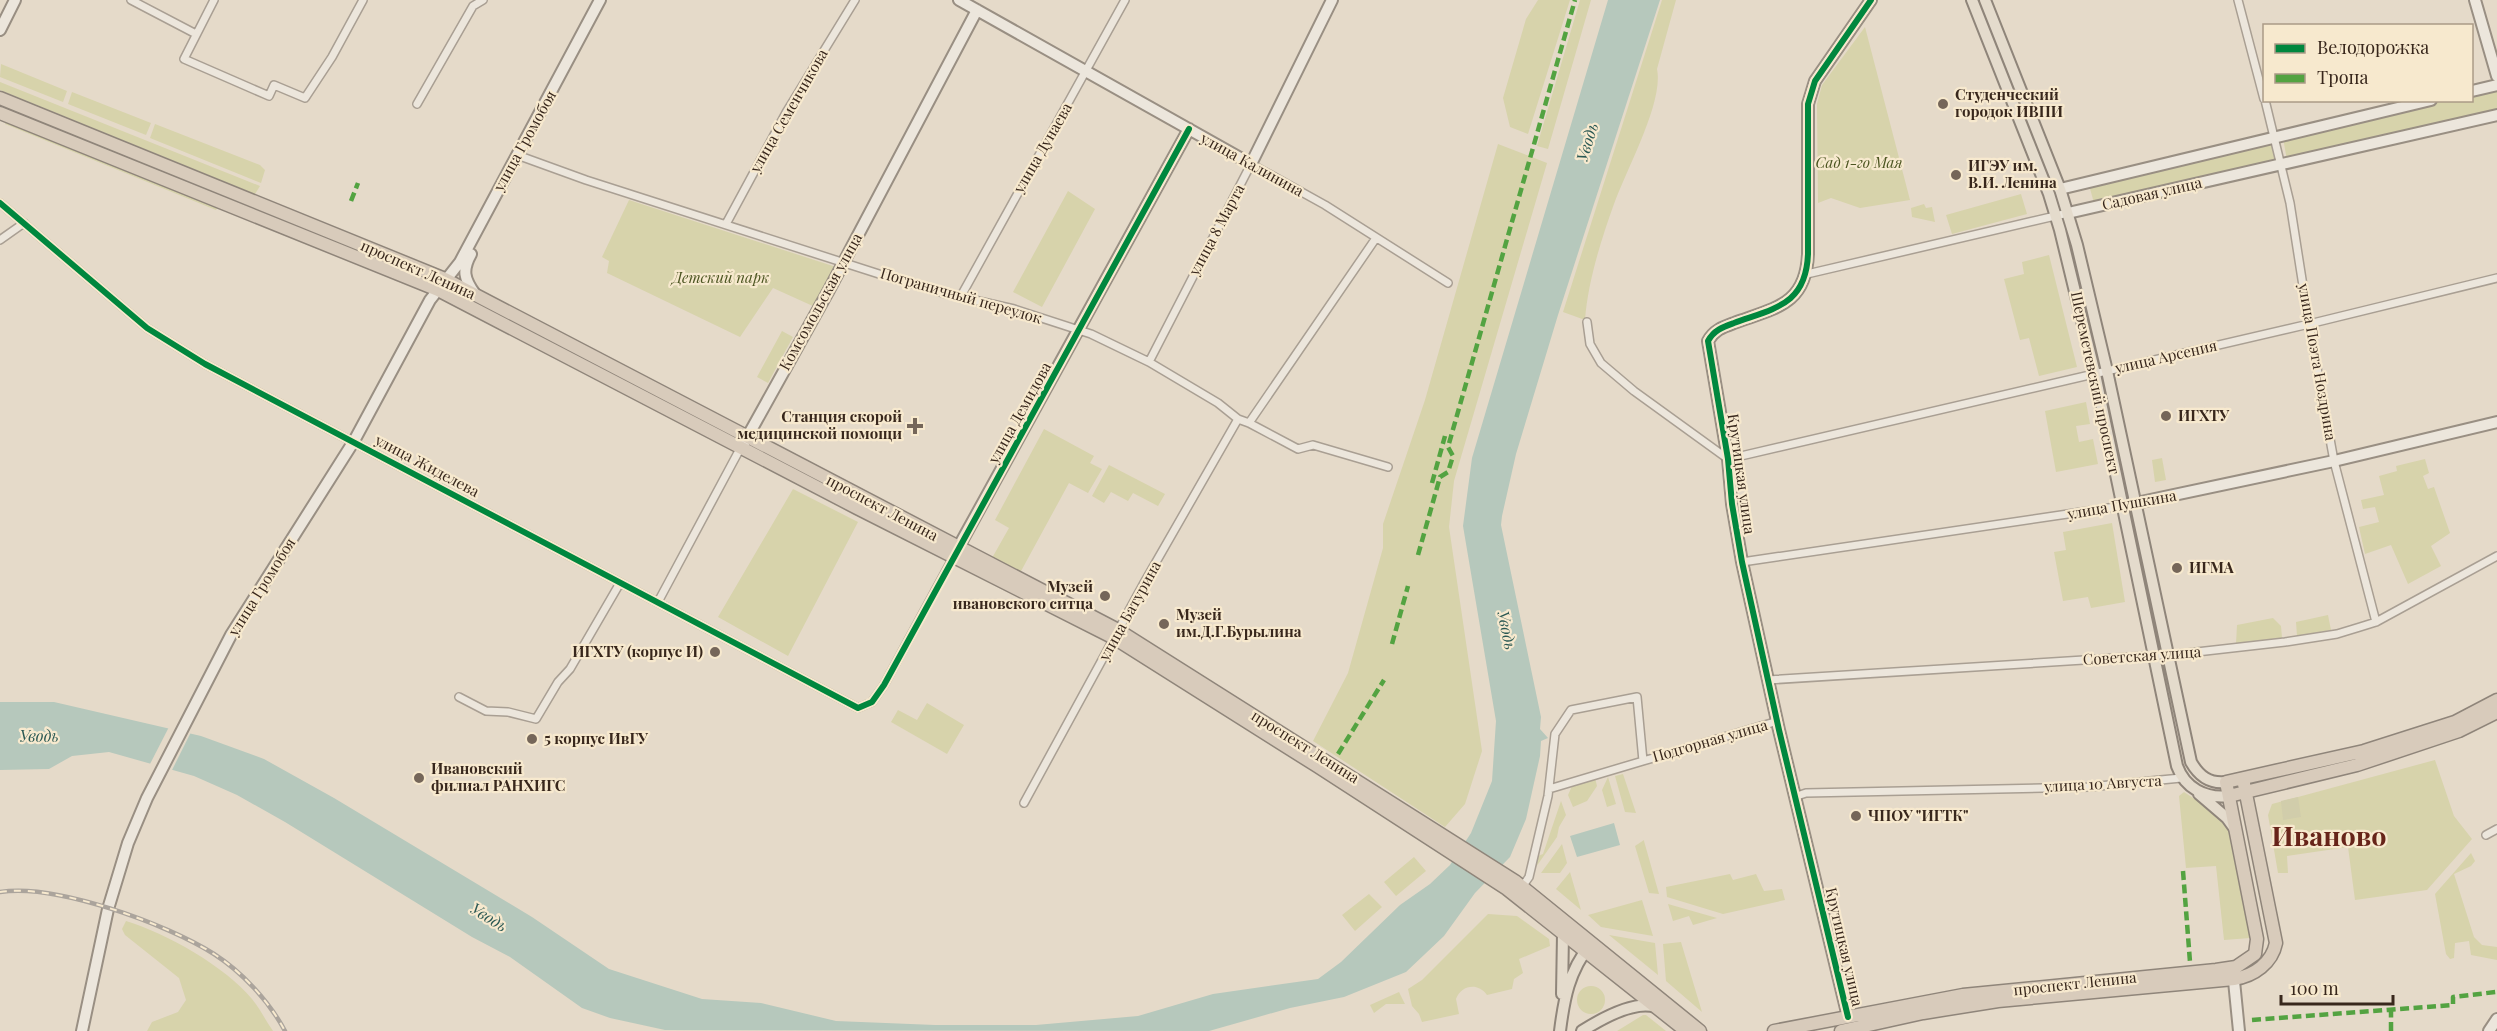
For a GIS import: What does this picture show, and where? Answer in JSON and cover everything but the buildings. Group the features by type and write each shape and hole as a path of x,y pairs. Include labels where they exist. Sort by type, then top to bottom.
{"highway":[{"name":"проспект Ленина","path":"0,98 445,279 744,442 955,553 1116,634 1515,886 1700,1031"},
{"name":"проспект Ленина","path":"0,113 438,290 744,442"},
{"path":"2233,973 2252,957 2258,946 2226,782 2364,751 2455,722 2497,700"},
{"name":"улица 10 Августа","path":"2229,796 2357,765 2459,731 2497,712"},
{"name":"проспект Ленина","path":"1774,1031 1963,995 2233,973 2252,974 2264,965 2274,951 2276,943 2243,779"},
{"path":"2251,814 2257,796 2266,788"},
{"name":"проспект Ленина","path":"1515,886 1563,934 1589,946 1651,1004 1658,1007 1686,1031"},
{"name":"проспект Ленина","path":"1841,1031 1923,1013 1998,1001 2233,973"}],"main road":[{"name":"Шереметевский проспект","path":"1972,0 2056,215 2095,374 2181,778"},
{"name":"Шереметевский проспект","path":"1985,0 2068,213 2107,371 2166,655 2191,762 2197,772 2210,781 2226,782"},
{"name":"улица 10 Августа","path":"2181,778 2192,788 2210,796 2229,796"},
{"path":"2192,788 2227,818 2238,837"},
{"path":"1560,1031 1563,934"},
{"path":"1562,1014 1572,971 1589,946"},
{"path":"1582,1031 1635,1006 1647,1004 1658,1007"}],"street":[{"path":"0,30 15,0"},
{"path":"131,0 196,34"},
{"path":"214,0 184,58 269,96 274,85 305,98 332,57 363,0"},
{"path":"417,104 473,6 483,0"},
{"name":"улица Громобоя","path":"445,279 465,264 600,0"},
{"name":"улица Громобоя","path":"82,1031 108,909 128,843 154,783 187,718 231,635 354,441 438,290 460,262 607,0"},
{"name":"улица Семенчикова","path":"726,224 787,111 855,0"},
{"name":"улица Калинина","path":"959,0 979,5 1086,72 1324,205 1448,283"},
{"name":"улица Дунаева","path":"961,296 1125,0"},
{"name":"улица 8 Марта","path":"1149,362 1332,0"},
{"path":"1807,274 1808,104 1815,81 1871,0"},
{"name":"улица Поэта Ноздрина","path":"2238,0 2263,93"},
{"path":"2475,0 2497,76"},
{"name":"Комсомольская улица","path":"657,602 844,261 979,5"},
{"path":"2473,91 2497,85"},
{"name":"улица Поэта Ноздрина","path":"2265,102 2290,202 2334,461 2376,622"},
{"name":"Садовая улица","path":"2060,189 2423,102"},
{"name":"Садовая улица","path":"1807,274 2497,115"},
{"name":"улица Демидова","path":"868,705 884,685 1189,129"},
{"name":"Пограничный переулок","path":"520,156 586,180 933,290 1014,309 1079,330 1149,362 1218,404 1238,419 1298,449 1313,445 1388,467"},
{"name":"улица Жиделева","path":"0,203 160,337 242,385 354,441 858,708 868,705"},
{"path":"0,240 24,223"},
{"path":"1249,423 1377,238"},
{"path":"465,264 464,276 475,295"},
{"name":"Крутицкая улица","path":"1807,274 1797,292 1784,304 1719,329 1708,341 1728,459 1732,504 1742,562 1848,1017"},
{"name":"улица Арсения","path":"1728,459 2497,278"},
{"path":"1587,322 1590,344 1601,363 1634,391 1728,459"},
{"name":"улица Батурина","path":"1024,803 1116,634 1238,419"},
{"name":"улица Пушкина","path":"1742,562 2122,507 2334,461 2497,422"},
{"name":"Советская улица","path":"1768,680 2241,649 2337,634 2376,622 2497,556"},
{"path":"459,697 486,711 508,712 536,718 558,682 570,669 620,583"},
{"name":"Подгорная улица","path":"1515,886 1529,877 1549,789 1555,734 1571,710 1637,697 1643,761"},
{"name":"Подгорная улица","path":"1549,789 1778,721"},
{"name":"улица 10 Августа","path":"1797,796 1806,793 2089,787 2181,778"},
{"path":"2486,835 2497,829"},
{"path":"2233,973 2240,1031"},
{"path":"2489,1031 2497,1018"}],"green space":[{"path":"1538,0 1570,0 1528,134 1510,127 1503,98 1526,19"},
{"path":"1580,0 1591,0 1548,149 1537,146"},
{"path":"1662,0 1676,0 1657,69 1658,83 1655,99 1643,136 1604,232 1592,276 1585,320 1563,312"},
{"name":"Сад 1-го Мая","path":"1865,27 1910,200 1860,208 1831,198 1818,203 1817,104 1822,85"},
{"path":"1,64 67,91 63,102 0,77"},
{"path":"0,82 260,186 255,194 0,90"},
{"path":"2497,90 2497,110 2287,160 2283,138 2438,102 2473,102 2473,94"},
{"path":"72,92 151,123 146,135 68,104"},
{"path":"6,120 219,204 216,210 5,124"},
{"path":"155,124 260,165 265,170 261,183 150,138"},
{"path":"2275,142 2278,163 2094,203 2089,185"},
{"path":"1498,144 1547,163 1454,481 1449,527 1482,751 1465,804 1445,827 1313,741 1348,673 1383,548 1383,524 1425,400"},
{"path":"1068,191 1095,209 1042,307 1013,292"},
{"path":"2021,194 2027,214 1952,234 1946,215"},
{"name":"Детский парк","path":"629,200 836,267 815,307 773,288 740,337 607,273 609,261 602,257"},
{"path":"1924,204 1926,208 1932,207 1935,222 1912,217 1911,208"},
{"path":"2049,255 2077,367 2039,376 2029,338 2020,340 2004,279 2024,274 2022,262"},
{"path":"782,331 793,337 768,383 757,377"},
{"path":"2086,402 2090,424 2076,426 2079,442 2093,439 2098,464 2056,472 2045,411"},
{"path":"1044,429 1094,456 1090,463 1102,469 1088,493 1069,483 1020,573 992,558 1009,528 995,520"},
{"path":"2162,458 2166,480 2155,482 2152,460"},
{"path":"2425,459 2429,473 2423,476 2428,489 2434,487 2450,533 2431,546 2441,566 2408,584 2391,545 2365,554 2359,527 2379,522 2375,507 2363,509 2361,500 2384,495 2379,476 2397,471 2396,466"},
{"path":"1109,465 1165,494 1158,506 1133,493 1128,501 1111,492 1104,503 1092,496"},
{"path":"793,489 858,522 788,656 718,617"},
{"path":"2112,523 2125,602 2091,608 2088,597 2063,601 2054,552 2066,550 2063,532"},
{"path":"2328,615 2331,630 2297,636 2296,622"},
{"path":"2273,618 2281,626 2282,638 2236,644 2237,625"},
{"path":"927,703 964,725 947,754 891,722 898,710 917,720"},
{"path":"2435,760 2454,816 2472,839 2427,890 2355,900 2348,847 2287,856 2288,873 2278,873 2268,815 2272,804"},
{"path":"1623,774 1636,813 1625,812 1615,776"},
{"path":"1608,777 1616,804 1607,807 1602,790"},
{"path":"1595,778 1597,786 1587,801 1573,807 1568,795 1573,784"},
{"path":"2184,792 2225,819 2233,831 2250,938 2224,940 2216,866 2186,868 2179,796"},
{"path":"1561,801 1566,815 1559,827 1557,837 1536,867 1538,856 1543,854"},
{"path":"1644,840 1659,894 1649,893 1635,846"},
{"path":"1562,844 1567,863 1560,873 1541,873"},
{"path":"2471,853 2475,861 2471,866 2454,874 2474,937 2482,945 2497,947 2497,960 2471,955 2469,941 2455,943 2454,958 2450,959 2446,954 2435,894"},
{"path":"1414,857 1426,871 1396,896 1384,882"},
{"path":"1570,872 1581,910 1556,889"},
{"path":"1730,874 1733,880 1756,874 1764,891 1782,889 1785,900 1723,914 1667,897 1666,887"},
{"path":"1369,894 1382,907 1355,931 1342,915"},
{"path":"1642,900 1653,936 1601,927 1588,915"},
{"path":"1668,904 1717,918 1693,925 1689,916 1673,921"},
{"path":"1488,914 1517,916 1549,939 1550,946 1519,959 1523,973 1514,979 1512,989 1487,995 1479,988 1466,988 1458,994 1456,999 1459,1014 1422,1022 1412,1006 1408,989 1422,980"},
{"path":"126,921 159,934 211,963 252,999 273,1031 147,1031 152,1022 178,1012 186,1000 179,978 125,935 122,929"},
{"path":"1609,935 1655,943 1658,975"},
{"path":"1681,942 1702,1012 1666,981 1663,944"},
{"path":"1591,986 1601,990 1605,1000 1601,1010 1591,1014 1581,1010 1577,1000 1581,990"},
{"path":"1399,992 1405,1004 1386,1004 1374,1013 1370,1005"},
{"path":"1643,1015 1666,1031 1617,1031"}],"shaded area":[{"path":"2298,797 2301,817 2283,820 2281,801"}],"water":[{"name":"Уводь","path":"1608,0 1660,0 1558,315 1516,454 1501,525 1541,717 1540,729 1548,738 1541,741 1540,756 1526,819 1510,857 1475,893 1444,936 1406,972 1344,997 1290,1008 1209,1031 665,1030 610,1018 582,1008 510,957 472,937 285,822 237,795 194,776 109,752 72,756 49,769 0,770 0,702 54,702 201,736 264,759 334,798 532,917 609,969 702,999 761,1003 836,1021 935,1025 1036,1025 1138,1016 1213,994 1318,979 1341,962 1400,905 1430,884 1450,865 1471,833 1492,781 1496,721 1463,526 1472,458"},
{"path":"1614,823 1620,845 1577,857 1570,836"}],"pier":[{"path":"170,725 192,730 171,772 149,766"}],"railway":[{"path":"0,892 23,891 79,900 110,908 194,942 245,978 263,998 285,1031"}],"marked path":[{"path":"1418,555 1440,477 1448,472 1453,456 1448,447 1575,0"},
{"path":"351,201 358,183"},
{"path":"1432,483 1445,436"},
{"path":"1392,644 1408,586"},
{"path":"1338,754 1384,680"},
{"path":"2183,871 2190,962"},
{"path":"2252,1020 2453,1005 2453,997 2496,992"},
{"path":"2391,1010 2391,1031"}],"cycle path":[{"path":"1848,1017 1779,730 1742,562 1732,504 1728,459 1708,341 1713,334 1723,328 1786,302 1801,284 1806,271 1808,254 1808,104 1815,81 1871,0"},
{"path":"0,203 147,328 205,364 858,708 872,702 884,685 1189,129"}],"place":[{"name":"Студенческий городок ИВПИ","path":"1943,104"},
{"name":"ИГЭУ им. В.И. Ленина","path":"1956,175"},
{"name":"ИГХТУ","path":"2166,416"},
{"name":"Станция скорой медицинской помощи","path":"915,426"},
{"name":"ИГМА","path":"2177,568"},
{"name":"Музей ивановского ситца","path":"1105,596"},
{"name":"Музей им.Д.Г.Бурылина","path":"1164,624"},
{"name":"ИГХТУ (корпус И)","path":"715,652"},
{"name":"5 корпус ИвГУ","path":"532,739"},
{"name":"Ивановский филиал РАНХИГС","path":"419,778"},
{"name":"ЧПОУ \"ИГТК\"","path":"1856,816"}],"district":[{"name":"Иваново","path":"2329,837"}]}
